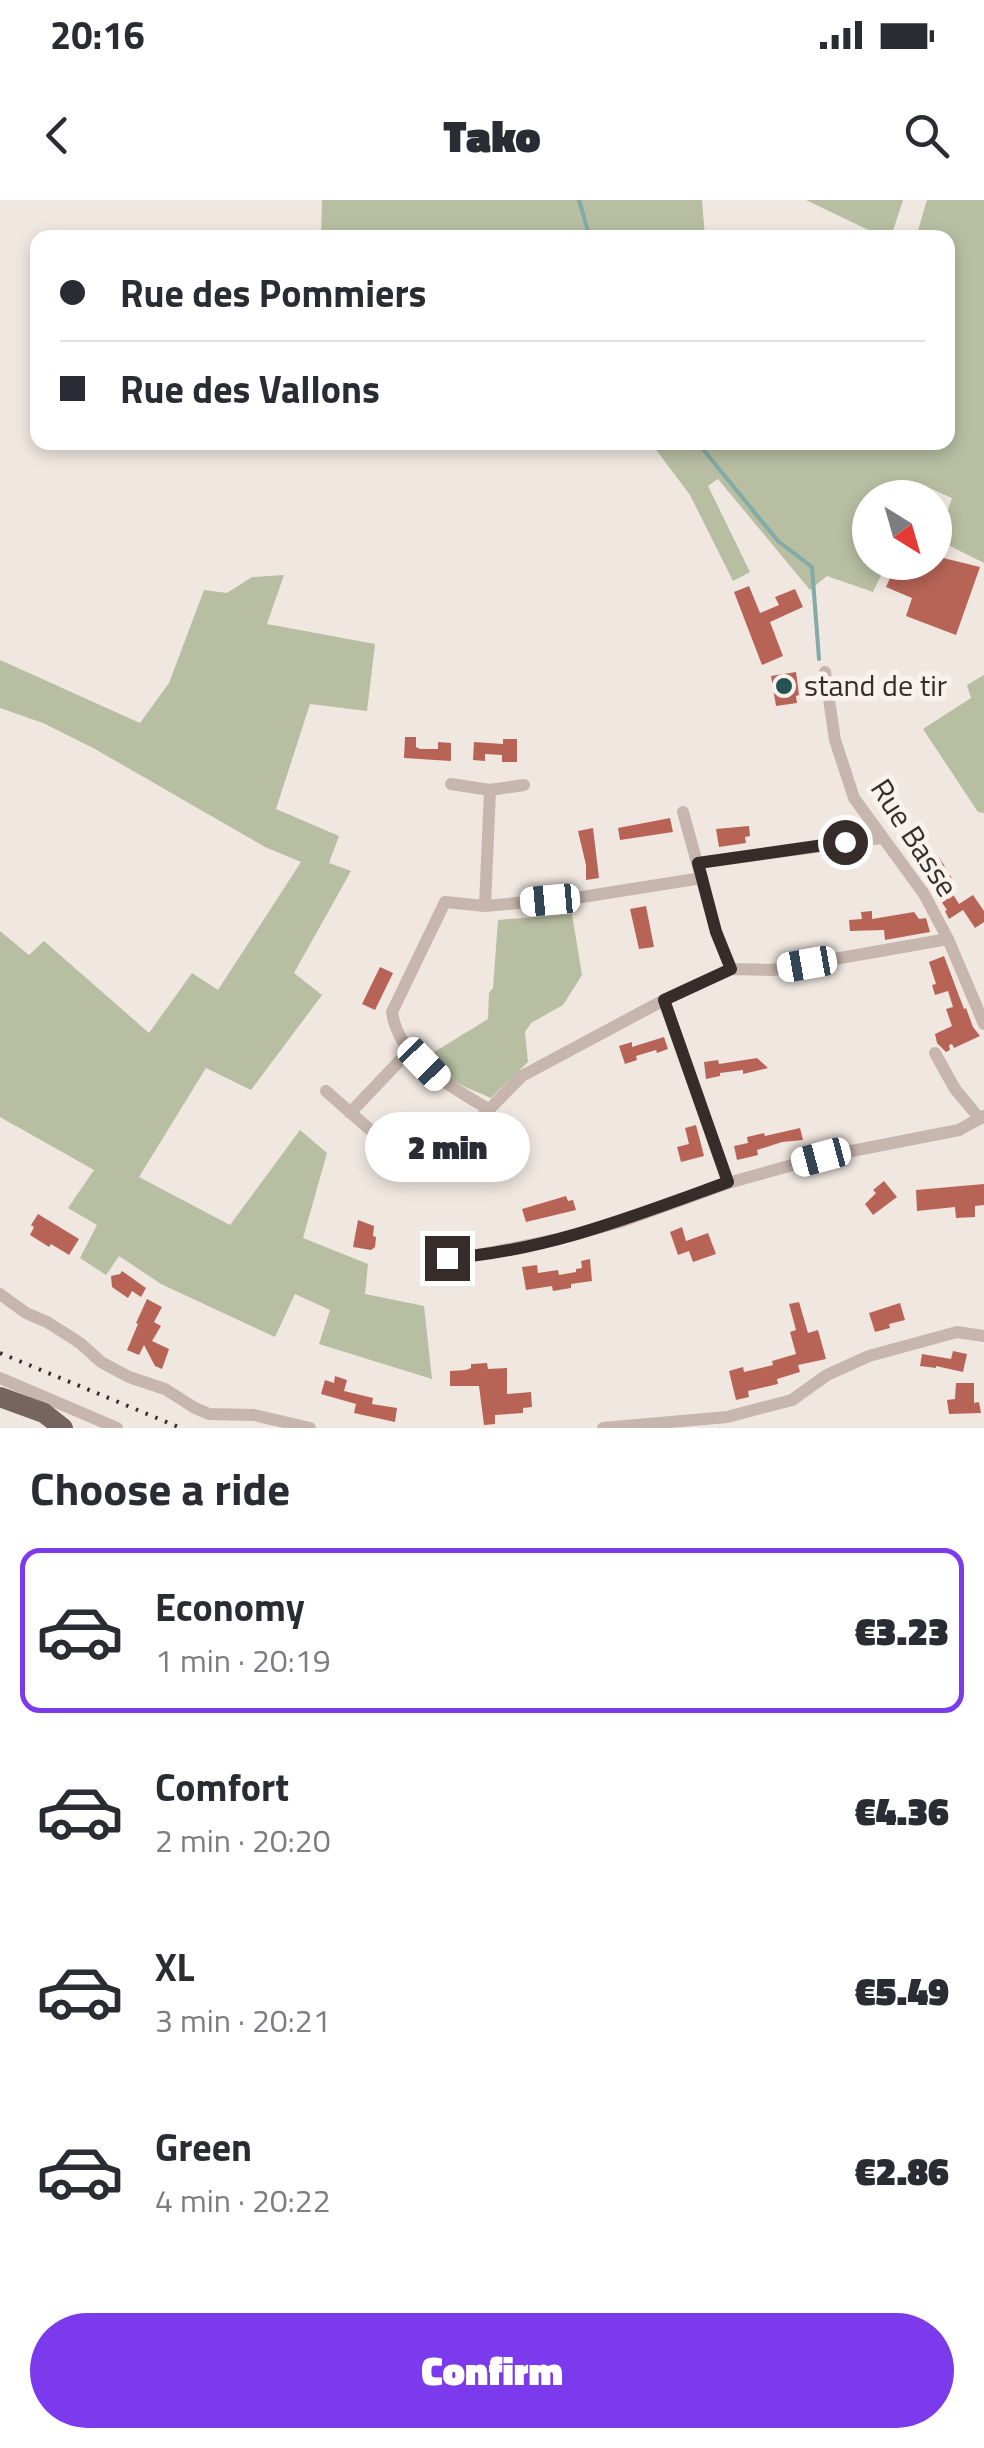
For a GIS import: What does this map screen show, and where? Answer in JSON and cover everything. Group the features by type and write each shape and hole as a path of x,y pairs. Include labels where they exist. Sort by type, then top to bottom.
{"main road":[{"path":"8,1400 46,1428"},
{"path":"8,1400 44,1413 63,1428"}],"street":[{"name":"Rue Basse","path":"824,672 834,740 854,798 924,895 948,939 984,1024"},
{"path":"452,784 490,790 524,785"},
{"path":"485,906 490,790"},
{"path":"683,812 716,932 731,969"},
{"path":"698,863 880,838"},
{"path":"490,1110 438,1080 394,1026 392,1012 444,902 485,906 582,897 702,878"},
{"path":"422,1172 522,1076 731,969 772,970 948,939"},
{"path":"664,1000 728,1182"},
{"path":"350,1113 410,1050"},
{"path":"426,1259 468,1257 554,1240 620,1222 728,1182 821,1157 959,1130 982,1118 955,1089 935,1054"},
{"path":"326,1091 376,1136"},
{"path":"0,1294 80,1343 101,1362 165,1389 195,1408 209,1414 254,1415 310,1428"},
{"path":"603,1428 728,1417 792,1400 827,1375 869,1356 956,1332 984,1336"},
{"path":"0,1378 117,1428"}],"green space":[{"path":"322,200 702,200 704,230 321,230"},
{"path":"806,200 903,200 893,230 868,230"},
{"path":"927,200 984,200 984,563 952,547 952,480 852,480 852,580 879,580 873,592 827,576 810,590 718,479 708,486 750,572 733,581 690,495 656,450 955,450 955,230 918,230"},
{"path":"284,575 267,624 375,644 367,711 310,704 276,809 339,836 329,863 351,871 294,973 322,995 251,1090 206,1068 139,1177 230,1225 300,1130 327,1153 303,1238 368,1264 365,1294 424,1306 432,1379 319,1344 330,1310 295,1294 275,1337 161,1284 119,1256 106,1275 80,1258 97,1225 68,1208 94,1170 0,1117 0,931 29,955 44,941 149,1033 192,973 218,990 301,862 265,847 95,749 43,723 0,708 0,660 140,723 169,683 204,590 227,593 252,577"},
{"path":"984,675 984,813 978,812 923,729 971,698 967,685"},
{"path":"572,914 582,975 563,1005 531,1023 525,1032 528,1062 491,1098 447,1076 431,1054 488,1019 498,920"}],"building":[{"path":"952,560 980,567 956,635 906,616 912,598 886,587 889,580 952,580"},
{"path":"749,586 760,613 779,605 775,597 795,589 803,607 770,622 783,656 762,665 734,592"},
{"name":"stand de tir","path":"796,672 797,703 776,706 771,676"},
{"path":"405,737 416,737 416,747 420,749 438,749 438,742 451,743 451,761 404,758"},
{"path":"503,739 517,739 517,762 502,762 502,755 485,754 485,761 473,760 474,742 503,744"},
{"path":"670,818 673,832 620,840 618,828"},
{"path":"749,826 746,843 719,847 716,829"},
{"path":"593,828 599,878 586,880 578,831"},
{"path":"939,857 947,870 935,878 950,875 955,884 949,888 959,904 973,895 984,911 984,922 975,928 963,910 949,919 935,892 939,889 925,866"},
{"path":"646,906 654,947 639,949 630,909"},
{"path":"872,911 872,919 914,912 919,919 926,918 930,932 885,940 884,930 850,931 849,920 862,919 861,912"},
{"path":"944,956 964,1009 980,1036 954,1048 949,1045 946,1052 935,1034 952,1026 946,1009 953,1007 948,991 935,995 929,962"},
{"path":"380,967 393,973 375,1010 362,1004"},
{"path":"664,1037 668,1049 636,1056 637,1060 625,1064 619,1046 632,1042 632,1047"},
{"path":"757,1058 768,1068 743,1074 743,1070 720,1073 706,1079 704,1062 718,1060 719,1064"},
{"path":"696,1125 704,1156 681,1162 677,1147 689,1144 685,1128"},
{"path":"800,1128 803,1140 782,1142 757,1150 758,1155 737,1160 734,1146 748,1143 747,1137"},
{"path":"884,1181 897,1197 873,1215 865,1204"},
{"path":"984,1184 984,1205 975,1206 975,1217 956,1218 955,1207 917,1211 916,1190"},
{"path":"566,1196 568,1201 573,1200 576,1210 526,1222 522,1209"},
{"path":"38,1214 79,1239 69,1255 30,1235"},
{"path":"358,1220 374,1226 375,1247 371,1250 353,1247"},
{"path":"682,1227 686,1241 708,1233 716,1254 693,1262 689,1251 678,1255 670,1232"},
{"path":"590,1259 592,1281 553,1291 552,1286 526,1290 522,1267 537,1265 538,1273 558,1270 559,1275 576,1272 582,1268 581,1261"},
{"path":"122,1271 146,1288 141,1297 132,1291 128,1298 112,1287 111,1276"},
{"path":"147,1299 162,1307 154,1322 161,1326 152,1341 169,1349 162,1369 155,1366 144,1345 139,1355 127,1350"},
{"path":"799,1302 808,1333 818,1330 826,1359 798,1365 800,1372 777,1379 778,1384 748,1391 749,1397 736,1400 729,1371 743,1367 744,1372 773,1365 772,1361 796,1354 790,1332 796,1330 789,1304"},
{"path":"900,1303 905,1320 875,1332 869,1313"},
{"path":"953,1351 967,1354 963,1372 920,1366 922,1354 951,1359"},
{"path":"487,1363 488,1369 507,1368 507,1394 531,1392 532,1407 523,1408 523,1413 495,1415 495,1424 484,1425 479,1386 450,1386 450,1371"},
{"path":"335,1376 347,1380 344,1391 373,1398 372,1404 397,1408 395,1422 354,1413 356,1404 321,1394 325,1380 334,1383"},
{"path":"956,1383 974,1383 974,1403 979,1402 981,1413 949,1414 947,1400 955,1399"}],"waterway":[{"path":"579,200 588,230"},
{"path":"704,450 778,541 812,567 819,659"}],"railway":[{"path":"0,1353 181,1428"}],"place":[{"name":"stand de tir","path":"784,686"}],"route":[{"path":"447,1258 554,1240 620,1222 728,1182 664,1000 731,969 716,932 698,863 845,842"}]}
